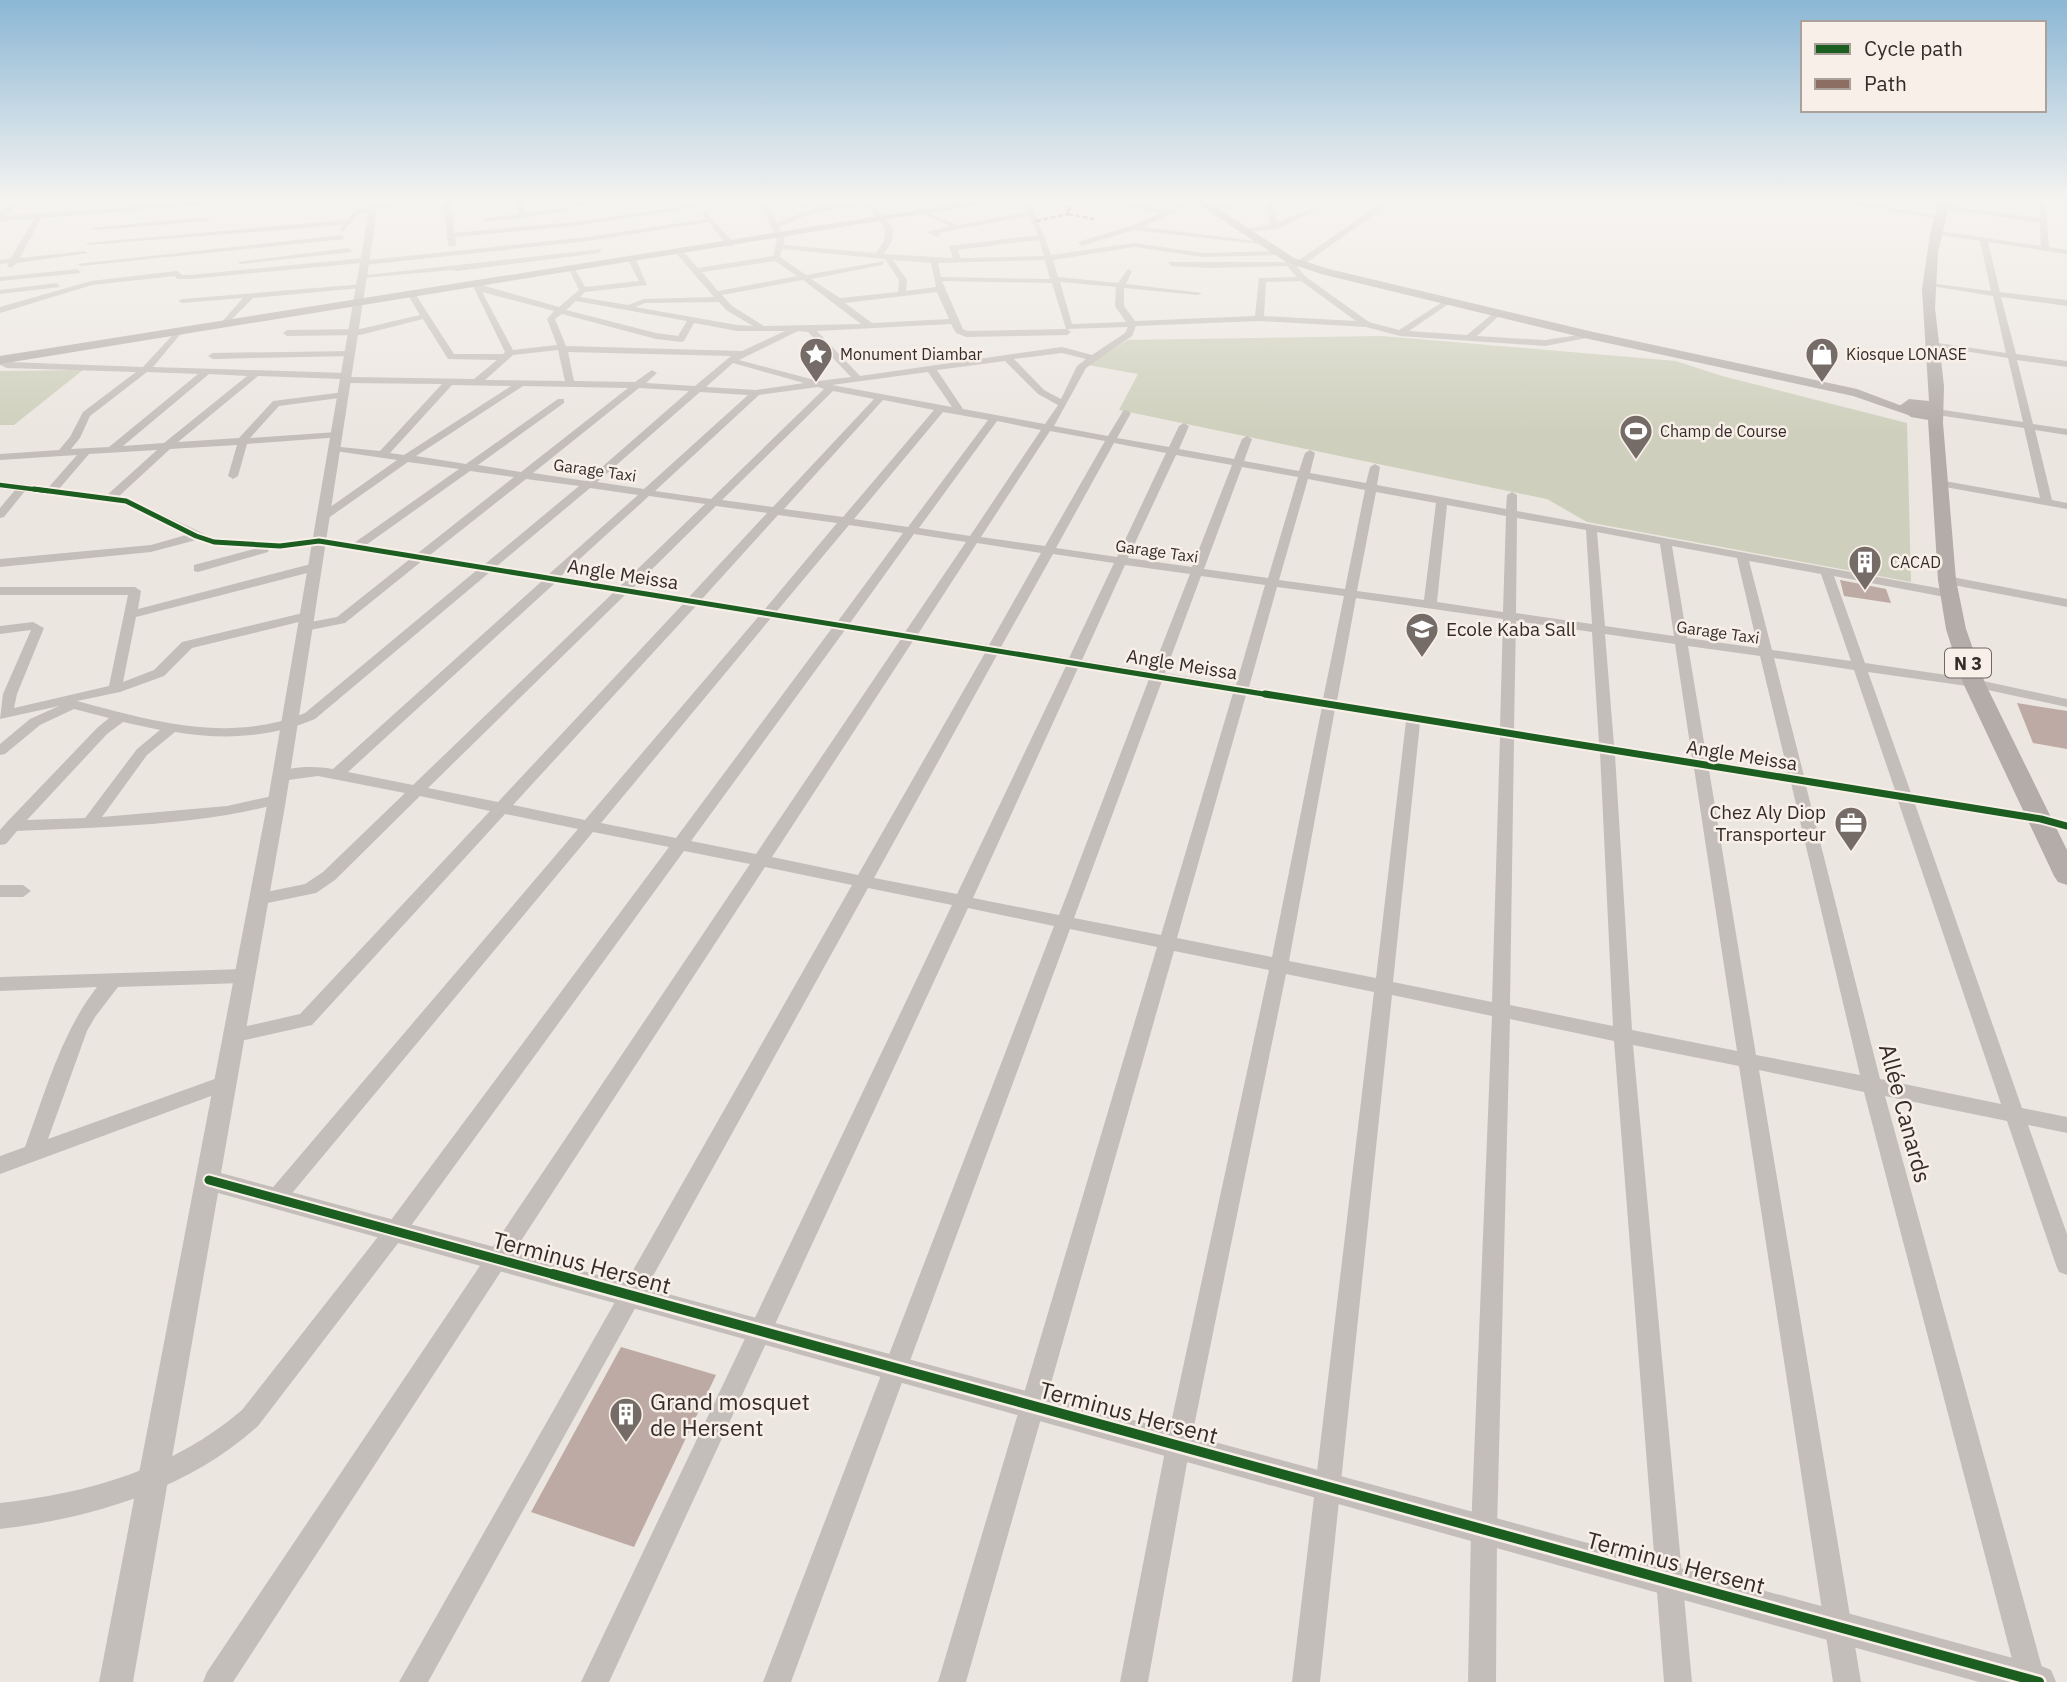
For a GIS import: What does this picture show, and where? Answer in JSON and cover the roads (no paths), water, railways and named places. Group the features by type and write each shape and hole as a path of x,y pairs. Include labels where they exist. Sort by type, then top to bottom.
{"main road":[{"path":"0,361 528,276"},
{"path":"1341,276 1589,335 1857,393 1915,408 1937,417"},
{"name":"N 3","path":"1929,276 1931,345 1938,391 1939,483 1956,629 1975,683 2067,876"},
{"path":"1915,408 1938,391"}],"street":[{"path":"73,286 77,276"},
{"path":"0,292 73,286 135,276"},
{"path":"182,301 251,295 330,276"},
{"path":"116,1682 209,1180 223,1084 277,800 346,384 361,276"},
{"path":"465,276 473,286 508,355"},
{"path":"575,276 583,290"},
{"path":"570,383 562,348 551,319 583,290 644,283 641,276"},
{"path":"700,276 736,314 766,330"},
{"path":"631,306 644,301 719,296 811,276"},
{"path":"901,276 902,294"},
{"path":"1054,276 1068,329 1062,350"},
{"path":"1125,276 1117,297 1120,311 1133,324"},
{"path":"1992,276 2047,502"},
{"path":"804,278 838,300 870,326"},
{"path":"963,345 938,279 1055,280 1198,293"},
{"path":"1259,318 1262,308 1262,280 1303,279 1366,324"},
{"path":"1929,285 2067,303"},
{"path":"0,310 73,286"},
{"path":"473,286 656,336 681,339 691,321"},
{"path":"613,287 631,306"},
{"path":"838,300 940,289"},
{"path":"224,324 251,295"},
{"path":"412,295 451,357 508,355 562,348 745,354"},
{"path":"574,298 631,306 725,327 766,330 953,321"},
{"path":"1400,332 1447,301"},
{"path":"1469,338 1497,313"},
{"path":"287,333 353,333 425,316"},
{"path":"0,361 7,365 257,372 346,384 570,383 756,393 824,386 931,369 963,345 1068,329 1133,324 1259,318 1366,324 1400,332 1545,343 1589,335"},
{"path":"217,1682 1048,428 1082,366 1129,334 1133,324"},
{"path":"810,329 858,379"},
{"path":"0,751 35,722 74,700 120,717 170,729 216,733 289,727 310,716 587,485 731,360 795,330"},
{"path":"60,455 75,438 86,414 147,368 179,331"},
{"path":"963,345 1007,358 1062,350 1093,358"},
{"path":"1931,345 2067,364"},
{"path":"213,356 349,355"},
{"path":"477,382 508,355"},
{"path":"1007,358 1041,392 1063,404"},
{"path":"731,360 824,386 881,397 1442,500 1511,504 1591,527 1742,555 1826,570 2067,603"},
{"path":"931,369 960,412"},
{"path":"110,451 209,370"},
{"path":"111,497 166,447 257,372"},
{"path":"3,714 74,700 159,673 187,645 306,622 341,620 652,373"},
{"path":"382,455 449,382"},
{"path":"323,517 405,458 521,383"},
{"path":"233,476 247,433 276,402 346,384"},
{"path":"258,899 310,889 329,876 622,590 824,386"},
{"path":"337,774 756,393"},
{"path":"232,1036 306,1020 881,397"},
{"path":"356,547 561,401"},
{"path":"276,1199 941,408"},
{"path":"414,1682 1126,413"},
{"path":"1937,417 2067,432"},
{"path":"0,1516 84,1503 154,1478 207,1453 232,1437 250,1418 395,1231 994,418"},
{"path":"595,1682 762,1332 1184,426"},
{"path":"777,1682 1247,439"},
{"name":"Garage Taxi","path":"0,457 243,443 336,441 382,455 467,468 1975,683 2067,703"},
{"path":"51,491 85,453"},
{"path":"952,1682 1310,453"},
{"path":"1134,1682 1178,1446 1279,965 1375,467"},
{"path":"1939,483 2067,506"},
{"path":"0,485 111,497 136,504 196,536 223,544 280,546"},
{"path":"0,515 22,488"},
{"path":"1430,606 1442,500"},
{"path":"1482,1682 1484,1530 1501,1010 1511,504"},
{"path":"1591,527 1623,1035 1678,1682"},
{"path":"0,563 151,548 196,536"},
{"path":"1665,540 1745,1060 1847,1682"},
{"name":"Angle Meissa","path":"280,546 319,541 2040,819 2067,826"},
{"path":"198,568 280,546"},
{"name":"Allée Canards","path":"1742,555 1872,1085 2034,1681"},
{"path":"130,615 315,567"},
{"path":"1826,570 2067,1265"},
{"path":"0,591 135,592 115,689"},
{"path":"0,630 33,626 38,628 3,714"},
{"path":"0,840 102,731 120,717"},
{"path":"1307,1682 1325,1486 1385,986 1413,718"},
{"path":"89,823 142,752 170,729"},
{"path":"281,776 318,771 337,774 2067,1125"},
{"path":"12,826 89,823 227,811 277,800"},
{"path":"0,891 23,891"},
{"path":"0,984 243,976"},
{"path":"33,1152 78,1031 88,1012 113,980"},
{"path":"0,1164 223,1084"},
{"name":"Terminus Hersent","path":"209,1180 2034,1681"}],"place":[{"name":"Monument Diambar","path":"816,384"},
{"name":"Kiosque LONASE","path":"1822,384"},
{"name":"Champ de Course","path":"1636,461"},
{"name":"CACAD","path":"1865,592"},
{"name":"Ecole Kaba Sall","path":"1422,659"},
{"name":"Chez Aly Diop Transporteur","path":"1851,853"},
{"name":"Grand mosquet de Hersent","path":"626,1444"}]}
